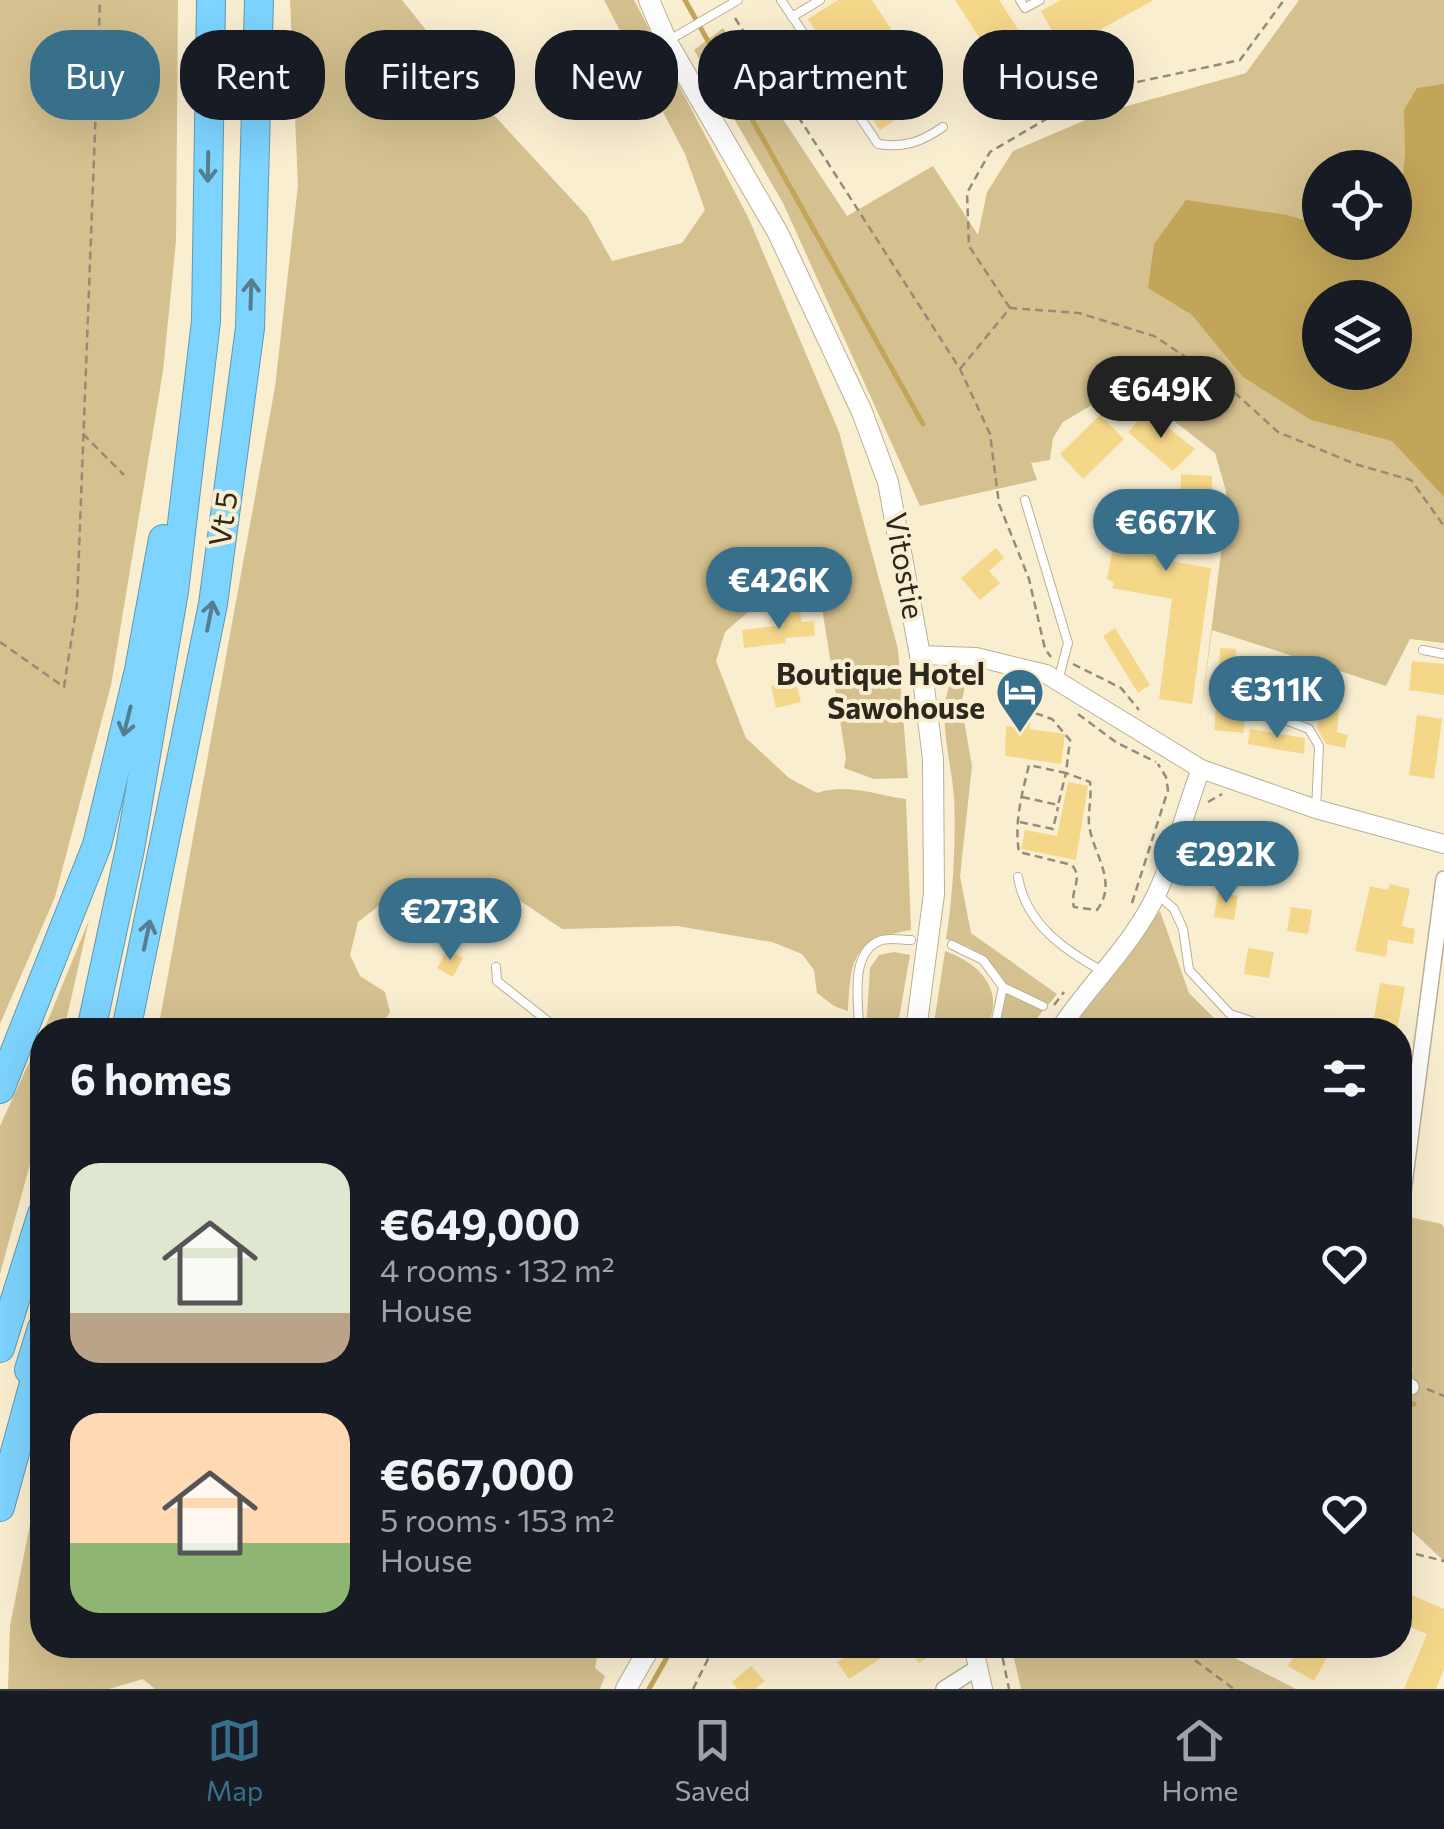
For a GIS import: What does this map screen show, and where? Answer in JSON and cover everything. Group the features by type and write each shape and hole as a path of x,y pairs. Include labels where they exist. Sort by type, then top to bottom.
{"highway":[{"name":"Vt 5","path":"94,1018 130,849 174,591 206,321 211,0"},
{"name":"Vt 5","path":"128,1018 213,604 250,328 259,0"},
{"path":"0,1089 97,845 139,670 168,514 207,246"},
{"path":"0,1348 30,1252"},
{"path":"0,1462 30,1366"},
{"path":"0,1507 30,1398"}],"main road":[{"name":"Vitostie","path":"648,0 662,30"},
{"name":"Vitostie","path":"678,61 778,233 862,412 888,482 920,655 933,760 934,894 918,1018"},
{"path":"626,1689 644,1658"}],"street":[{"path":"920,655 976,656 1033,670 1058,681 1201,769 1316,809 1444,844"},
{"path":"1074,1018 1097,968 1121,952 1157,894 1201,769"},
{"path":"1412,1123 1444,879"},
{"path":"976,1658 983,1689"},
{"path":"944,1689 978,1668"}],"lane":[{"path":"678,35 738,0"},
{"path":"782,0 878,144 899,147 921,142 944,127"},
{"path":"792,17 820,0"},
{"path":"1020,0 1025,8 1040,0"},
{"path":"1025,500 1068,642 1058,681"},
{"path":"1423,650 1444,654"},
{"path":"1028,701 1033,670"},
{"path":"1240,696 1262,711 1309,729 1319,746 1316,809"},
{"path":"1018,877 1020,893 1042,931 1097,968"},
{"path":"1157,894 1174,909 1189,970 1230,1014 1244,1018"},
{"path":"859,1018 858,974 866,950 882,939 911,940"},
{"path":"952,944 983,960 1003,987 1048,1006"},
{"path":"496,967 497,981 544,1018"},
{"path":"997,1018 1003,987"}],"path":[{"path":"0,642 64,687 77,604 100,0"},
{"path":"1010,308 969,246 967,193 990,152 1048,118 1133,83 1240,60 1284,0"},
{"path":"727,6 960,369 990,434 999,504 1029,579 1045,650 1050,657 1121,688 1146,718"},
{"path":"960,369 1010,308"},
{"path":"1010,308 1079,313 1154,336 1222,381 1278,432 1355,464 1411,480 1444,526"},
{"path":"83,434 124,476"},
{"path":"1017,821 1054,829 1070,740 1052,719 1027,710 1028,701"},
{"path":"1129,908 1138,891 1168,790 1166,777 1157,763 1166,750"},
{"path":"1029,765 1066,773 1090,782 1089,826 1106,871 1102,903 1097,910 1074,907 1078,878 1072,865 1019,852 1017,821 1029,765"},
{"path":"1022,798 1058,805"},
{"path":"1048,1006 1097,968"},
{"path":"1412,1386 1444,1396"},
{"path":"1412,1552 1444,1562"},
{"path":"692,1689 709,1658"},
{"path":"1003,1658 1009,1689"},
{"path":"1192,1658 1234,1689"}],"shaded area":[{"path":"0,0 178,0 176,241 163,371 111,685 55,897 0,1024"},
{"path":"290,0 402,0 426,30 345,30 345,120 499,120 587,216 612,261 682,243 705,210 685,154 667,120 678,120 678,84 749,219 839,432 898,649 908,778 874,779 844,768 846,758 822,608 794,593 755,606 725,632 716,661 746,738 789,778 817,793 850,789 906,799 911,930 877,939 859,954 851,977 848,1011 817,993 814,970 802,954 772,942 677,926 562,929 516,898 397,892 358,922 350,955 360,976 385,992 390,1012 386,1018 160,1018 275,387 298,186 295,120 325,120 325,30 291,30"},
{"path":"604,0 634,0 650,30 620,30"},
{"path":"1299,0 1444,0 1444,342 1412,313 1412,280 1302,280 1302,301 1241,311 1302,361 1302,390 1336,390 1444,479 1444,643 1410,639 1386,686 1212,630 1198,735 1226,491 1215,453 1146,399 1118,398 1092,405 1063,422 1053,438 1050,460 1031,463 1037,480 920,506 783,203 735,120 784,120 847,216 933,166 978,235 987,192 1013,151 1086,120 1134,120 1134,104 1246,73"},
{"path":"1444,84 1444,497 1392,441 1311,420 1243,377 1192,315 1148,288 1154,244 1186,200 1302,220 1302,260 1412,260 1412,150 1405,150 1404,110 1417,88"},
{"path":"982,673 966,682 961,704 972,766 960,876 971,933 1057,994 1049,1004 1004,984 985,958 946,939 955,831 945,703 955,675"},
{"path":"1160,911 1189,993 1214,1018 1075,1018"},
{"path":"89,920 67,1018 49,1018"},
{"path":"945,951 979,972 992,992 993,1003 990,1018 935,1018"},
{"path":"879,955 910,955 899,1018 867,1018 870,968"},
{"path":"1006,992 1043,1010 1037,1018 1001,1018"},
{"path":"30,1060 30,1164 0,1274 0,1126"},
{"path":"1412,1218 1442,1224 1444,1228 1444,1561 1412,1531"},
{"path":"30,1524 30,1658 597,1658 595,1668 605,1676 600,1689 155,1689 143,1679 109,1689 8,1689 10,1626"},
{"path":"1014,1658 1235,1658 1296,1689 1021,1689"}],"building":[{"path":"838,0 872,0 892,30 815,30 808,19"},
{"path":"955,0 999,0 1018,30 974,30"},
{"path":"1061,0 1154,0 1099,30 1052,30 1041,11"},
{"path":"874,120 895,120 880,130"},
{"path":"1147,411 1195,449 1173,471 1128,432"},
{"path":"1100,415 1124,439 1083,479 1060,454"},
{"path":"1181,474 1212,476 1212,536 1160,533 1154,558 1211,568 1192,704 1159,699 1172,599 1112,588 1114,582 1107,579 1116,531 1099,527 1106,498 1180,515"},
{"path":"996,548 1004,558 989,571 1000,583 980,600 961,578"},
{"path":"800,611 802,622 814,621 815,636 785,638 786,643 744,648 742,630 784,625 782,614"},
{"path":"1115,628 1150,685 1138,693 1103,636"},
{"path":"1220,648 1236,649 1235,667 1274,670 1273,700 1251,694 1253,679 1219,677"},
{"path":"1412,661 1444,664 1444,695 1409,690"},
{"path":"795,680 801,702 776,708 771,686"},
{"path":"1321,688 1341,690 1337,732 1348,735 1345,748 1326,744 1317,728"},
{"path":"1216,708 1246,712 1243,733 1214,730"},
{"path":"1417,715 1442,719 1434,779 1409,775"},
{"path":"1015,718 1031,720 1029,729 1065,734 1061,764 1005,756 1006,726 1014,727"},
{"path":"1250,729 1305,738 1304,754 1248,744"},
{"path":"1068,782 1088,786 1076,860 1021,849 1025,830 1057,836"},
{"path":"1390,884 1410,889 1402,926 1415,929 1413,944 1388,940 1386,957 1355,951 1370,886 1388,890"},
{"path":"1218,893 1238,896 1234,920 1214,917"},
{"path":"1291,907 1312,910 1308,934 1287,931"},
{"path":"1248,948 1274,952 1269,978 1244,974"},
{"path":"448,949 463,958 453,977 437,968"},
{"path":"1380,983 1405,987 1399,1018 1374,1018"},
{"path":"1412,1595 1444,1609 1444,1669 1436,1689 1404,1689 1427,1634 1412,1628"},
{"path":"843,1658 881,1658 849,1679 837,1662"},
{"path":"1293,1658 1327,1658 1314,1681 1288,1666"},
{"path":"751,1666 765,1681 755,1689 738,1689 732,1682"}],"waterway":[{"path":"685,0 923,424"},
{"path":"649,1689 667,1658"}],"place":[{"name":"Boutique Hotel Sawohouse","path":"1020,734"}]}
